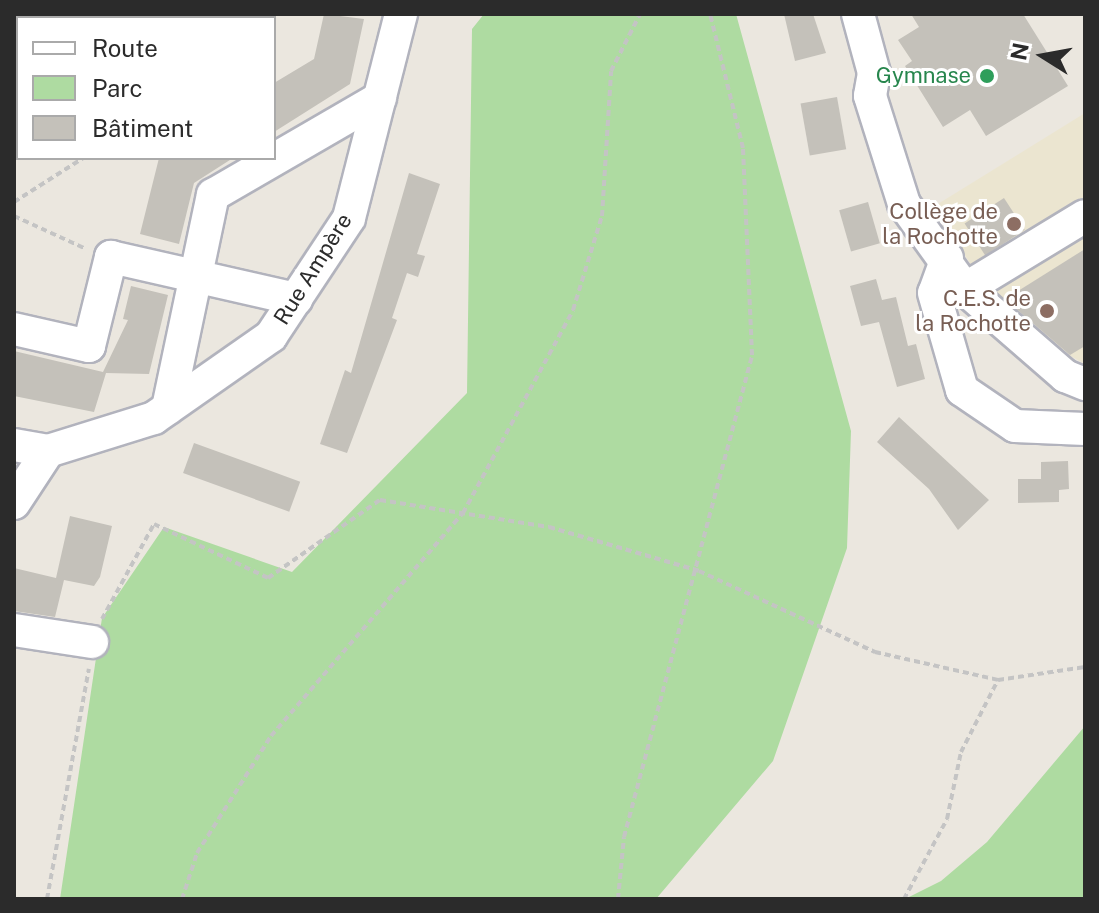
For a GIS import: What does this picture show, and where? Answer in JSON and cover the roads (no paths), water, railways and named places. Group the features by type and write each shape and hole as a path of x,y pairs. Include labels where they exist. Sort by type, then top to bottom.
{"street":[{"name":"Rue Ampère","path":"14,445 48,451 168,408 271,336 349,218 401,14"},
{"path":"858,14 874,73 870,96 904,204 947,258 965,289 1065,376 1085,384"},
{"path":"276,158 380,98"},
{"path":"168,408 213,195 273,160"},
{"path":"965,289 1085,216"},
{"path":"14,329 89,346 111,257 296,299"},
{"path":"947,258 934,293 962,390 1015,426 1085,429"},
{"path":"14,503 48,451"},
{"path":"14,630 92,642"}],"place":[{"name":"Gymnase","path":"987,76"},
{"name":"Collège de la Rochotte","path":"1014,224"},
{"name":"C.E.S. de la Rochotte","path":"1047,311"}]}
